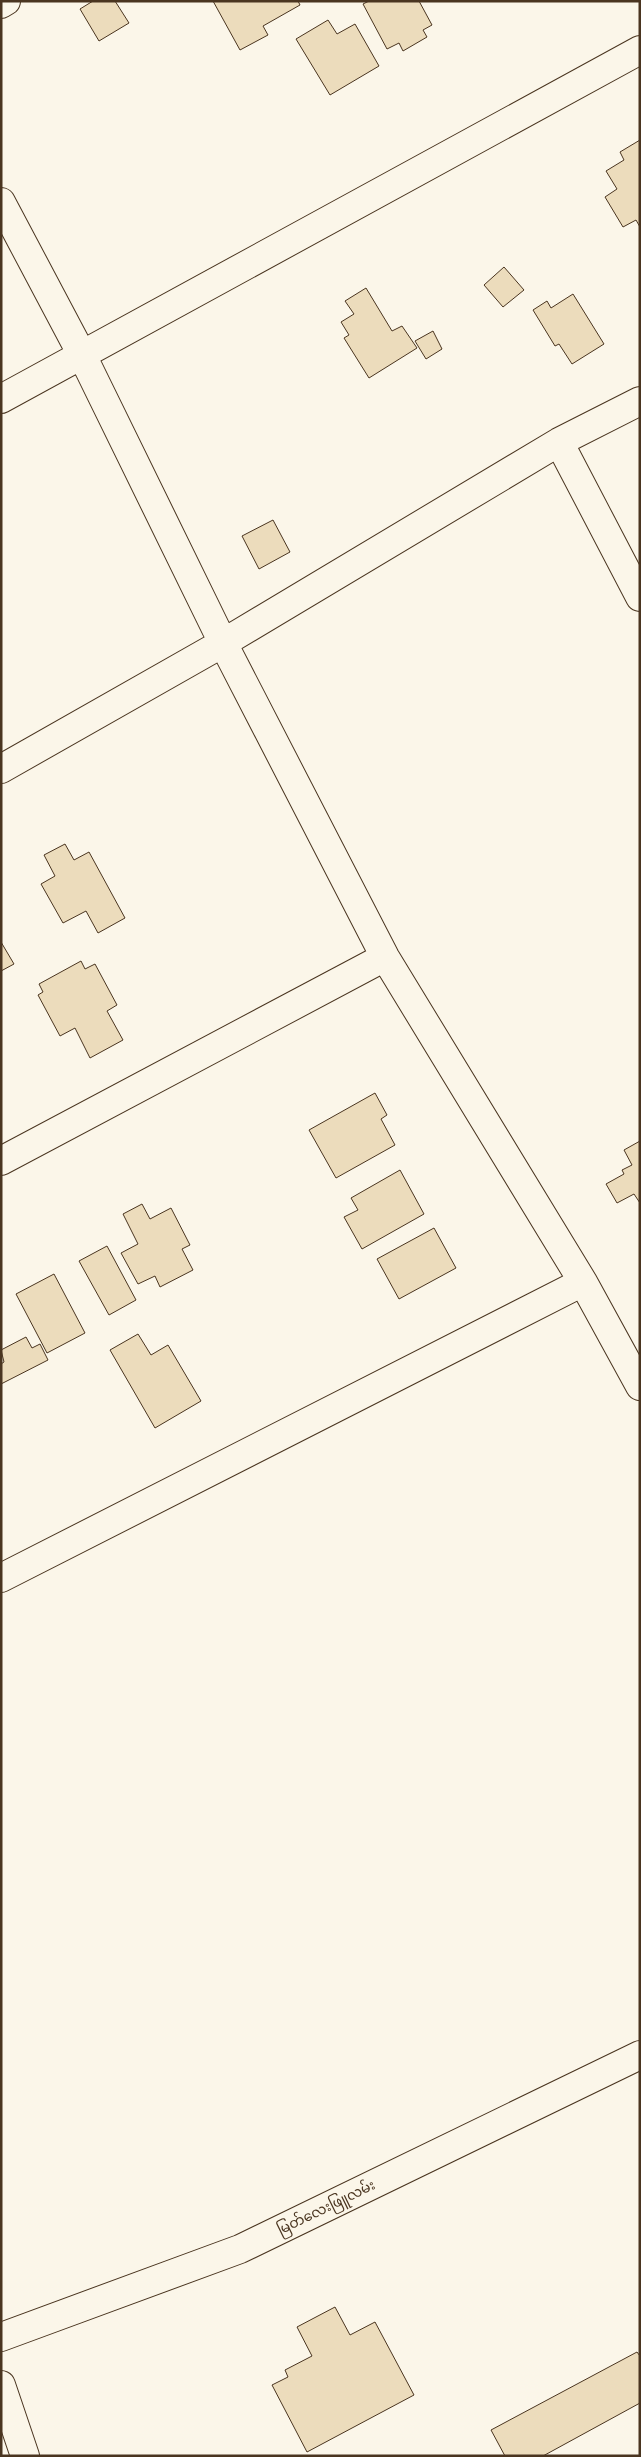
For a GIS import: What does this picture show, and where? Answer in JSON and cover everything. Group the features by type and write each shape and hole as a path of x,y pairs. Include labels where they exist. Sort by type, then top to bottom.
{"street":[{"path":"1,4 6,1"},
{"path":"1,399 640,50"},
{"path":"1,202 82,355 223,643 385,957 583,1282 640,1386"},
{"path":"1,769 223,643 559,442 640,401"},
{"path":"559,442 640,597"},
{"path":"1,1161 385,957"},
{"path":"1,1578 583,1282"},
{"name":"မြတ်လေးဖြူလမ်း","path":"1,2337 240,2249 640,2055"},
{"path":"1,2385 25,2456"}],"building":[{"path":"93,1 115,1 129,23 99,41 80,9"},
{"path":"213,1 298,1 300,5 263,26 268,35 240,50"},
{"path":"369,1 419,1 432,25 423,30 427,37 403,51 399,43 387,49 363,4"},
{"path":"328,20 337,34 355,24 379,66 330,95 296,39"},
{"path":"640,140 640,227 636,220 623,227 605,197 617,189 606,171 624,160 620,152"},
{"path":"504,267 524,290 503,307 484,285"},
{"path":"366,288 392,331 402,326 417,348 369,378 344,338 349,335 341,322 354,314 345,301"},
{"path":"573,294 604,344 572,364 559,344 555,346 533,310 547,301 551,308"},
{"path":"433,331 442,349 426,359 415,341"},
{"path":"273,520 290,552 259,569 242,536"},
{"path":"65,844 74,860 89,852 125,918 98,933 86,911 63,923 41,884 55,876 44,855"},
{"path":"1,942 14,964 1,971"},
{"path":"81,961 85,969 95,964 117,1005 107,1011 123,1040 90,1058 75,1028 60,1036 38,995 43,992 39,984"},
{"path":"375,1093 387,1115 381,1119 395,1145 336,1178 309,1130"},
{"path":"640,1141 640,1203 634,1194 617,1203 606,1184 624,1174 622,1170 632,1165 624,1150"},
{"path":"400,1170 424,1214 362,1249 344,1217 358,1210 351,1198"},
{"path":"142,1204 150,1219 171,1208 190,1245 182,1249 193,1270 160,1287 155,1276 138,1284 121,1253 138,1244 123,1214"},
{"path":"434,1228 456,1268 399,1299 377,1259"},
{"path":"107,1246 136,1300 109,1315 79,1261"},
{"path":"54,1274 85,1333 47,1353 16,1294"},
{"path":"138,1334 151,1355 168,1345 201,1401 155,1428 110,1350"},
{"path":"26,1337 32,1348 40,1344 48,1360 1,1384 1,1364 4,1362 1,1350"},
{"path":"335,2307 350,2335 375,2322 414,2395 307,2452 272,2385 288,2377 285,2370 312,2356 297,2327"},
{"path":"637,2352 640,2356 640,2403 543,2456 505,2456 491,2430"}]}
